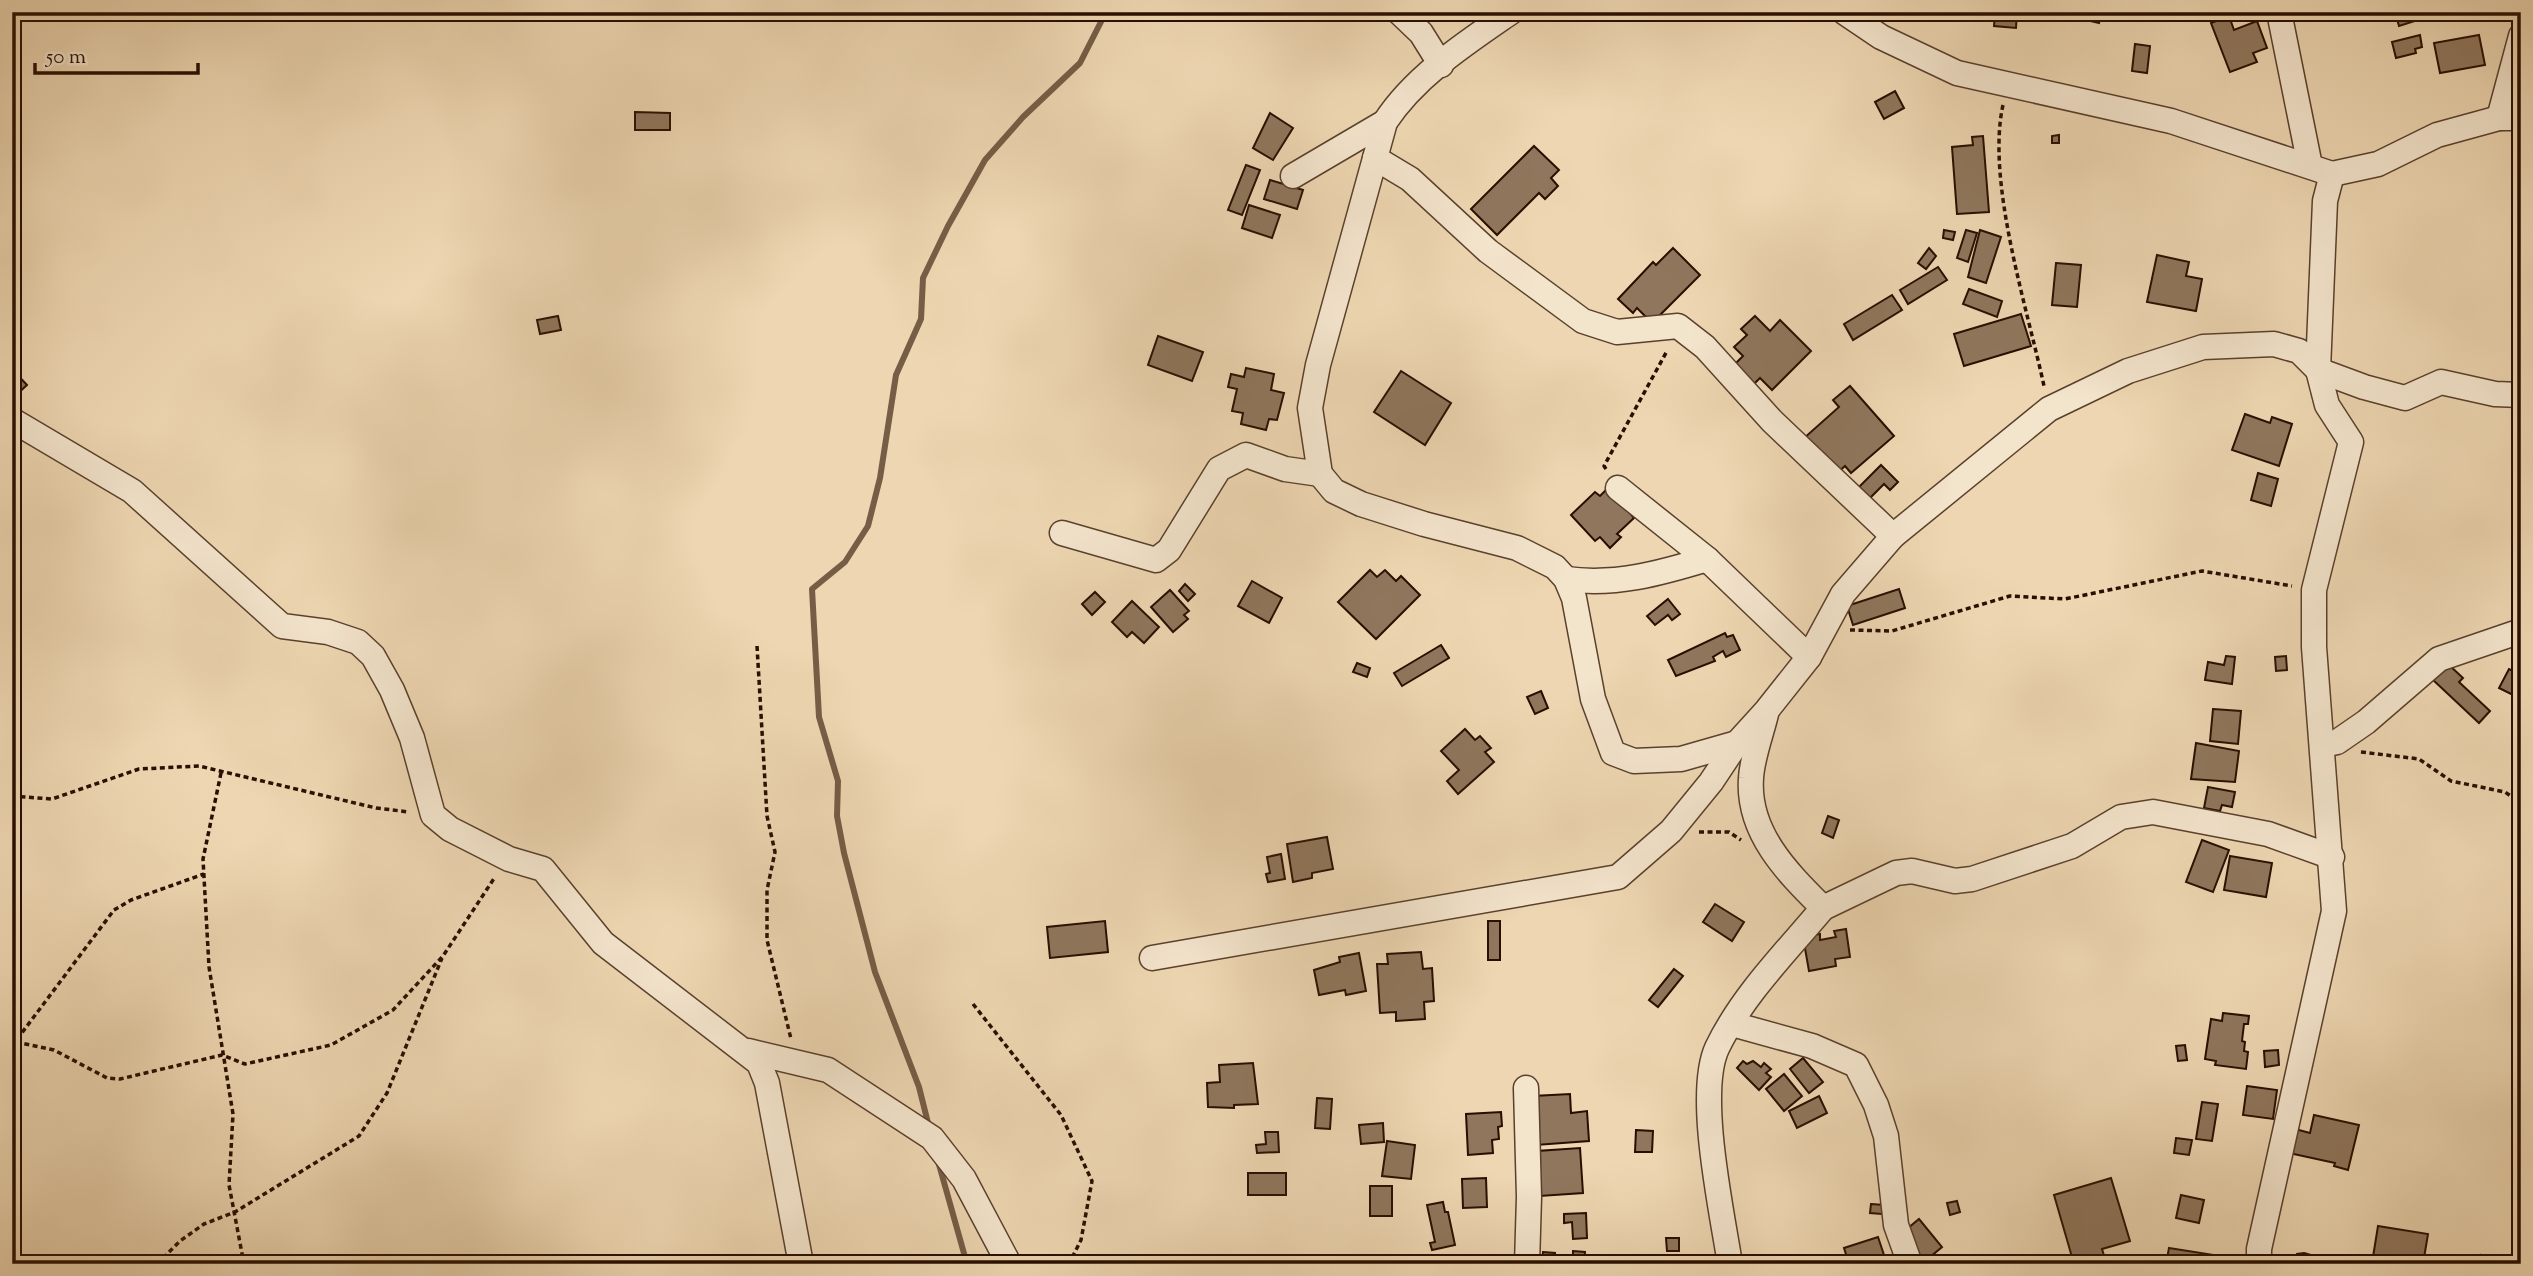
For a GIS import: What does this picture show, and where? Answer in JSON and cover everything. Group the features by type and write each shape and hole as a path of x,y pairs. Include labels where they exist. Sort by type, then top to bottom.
{"street":[{"path":"1399,12 1421,33 1441,65"},
{"path":"1511,12 1400,100 1385,122 1351,237 1318,365 1310,408 1321,474 1334,491 1361,504 1424,524 1517,548 1544,559 1566,579 1581,624 1592,699 1613,753 1634,761 1681,759 1737,743"},
{"path":"1844,12 1923,59 1957,73 2007,82 2171,121 2321,170 2378,164 2437,135 2510,118 2521,36"},
{"path":"2259,1264 2259,1249 2326,959 2334,911 2329,743 2314,647 2314,590 2351,442 2327,405 2318,370 2325,201 2321,170 2279,12"},
{"path":"1293,176 1385,122"},
{"path":"1375,158 1410,179 1488,251 1583,321 1616,332 1678,326 1705,347 1772,421 1893,536"},
{"path":"1152,958 1618,877 1671,831 1712,782 1737,743 1768,710 1809,657 1843,594 1893,536 2049,409 2128,371 2203,347 2274,344 2299,351 2318,370 2405,398 2441,382 2495,394 2521,395"},
{"path":"12,420 132,491 282,626 328,632 358,642 373,656 412,738 433,815 450,830 509,859 543,869 603,943 706,1025 748,1051 759,1063 767,1083 801,1264"},
{"path":"1062,533 1156,560 1169,550 1219,469 1245,455 1285,469 1321,474"},
{"path":"1618,488 1707,559 1809,657"},
{"path":"1566,579 1596,584 1660,573 1707,559"},
{"path":"2329,743 2366,722 2439,659 2521,632"},
{"path":"1768,710 1751,778 1754,813 1779,863 1823,908"},
{"path":"1730,1264 1708,1088 1716,1050 1764,977 1823,908 1896,873 1912,871 1955,881 1972,878 2072,846 2121,817 2153,812 2268,834 2332,857"},
{"path":"1732,1024 1812,1046 1856,1065 1877,1105 1886,1136 1896,1225 1910,1264"},
{"path":"748,1051 828,1070 932,1138 964,1179 1009,1264"},
{"path":"1526,1088 1529,1197 1527,1264"}],"path":[{"path":"2007,82 1997,148 2004,204 2049,409"},
{"path":"1618,488 1604,466 1655,376 1678,326"},
{"path":"1846,630 1892,631 2010,596 2065,599 2202,571 2314,590"},
{"path":"757,646 767,816 775,852 767,890 767,940 797,1062"},
{"path":"2329,743 2361,752 2419,759 2451,781 2505,792 2521,803"},
{"path":"12,796 52,799 139,769 199,766 376,808 433,815"},
{"path":"220,773 203,859 209,967 233,1115 229,1185 244,1264"},
{"path":"1671,831 1729,832 1779,863"},
{"path":"204,874 131,900 114,910 14,1044 54,1050 107,1078 120,1079 222,1055 245,1064 331,1045 393,1010 443,956 509,859"},
{"path":"157,1264 204,1224 235,1212 359,1136 387,1093 443,956"},
{"path":"973,1004 1060,1115 1092,1181 1081,1240 1069,1264"}],"building":[{"path":"1989,12 2017,12 2016,28 1994,26 1995,13"},
{"path":"2083,12 2134,12 2132,20 2101,14 2099,23 2082,19"},
{"path":"2395,12 2426,12 2413,17 2415,21 2399,26"},
{"path":"2229,16 2234,30 2257,21 2267,48 2253,53 2257,62 2230,72 2211,23"},
{"path":"2420,35 2422,47 2415,49 2416,53 2396,58 2392,42"},
{"path":"2479,35 2485,65 2440,73 2434,43"},
{"path":"2135,44 2150,46 2147,73 2132,71"},
{"path":"1895,91 1904,108 1884,119 1875,102"},
{"path":"635,112 670,113 670,130 635,130"},
{"path":"1270,113 1293,128 1273,160 1253,148"},
{"path":"2059,135 2059,143 2052,143 2052,136"},
{"path":"1983,136 1989,212 1957,214 1952,147 1973,145 1972,137"},
{"path":"1534,146 1559,170 1551,178 1558,186 1545,199 1539,193 1497,235 1471,209"},
{"path":"1246,165 1260,170 1242,215 1228,210"},
{"path":"1270,180 1303,190 1297,209 1264,199"},
{"path":"1249,205 1280,215 1272,238 1242,228"},
{"path":"1944,230 1955,232 1953,240 1943,238"},
{"path":"1966,230 1977,233 1968,262 1957,258"},
{"path":"1980,230 2001,237 1986,283 1968,277"},
{"path":"1673,248 1700,275 1652,323 1637,308 1633,313 1618,299 1653,262 1656,265"},
{"path":"1929,248 1936,256 1926,269 1918,263"},
{"path":"2157,255 2189,262 2186,276 2202,279 2196,311 2147,302"},
{"path":"2056,263 2081,265 2077,307 2052,305"},
{"path":"1938,267 1947,280 1908,304 1900,290"},
{"path":"1969,289 2002,301 1997,317 1963,304"},
{"path":"1892,295 1902,310 1853,340 1844,324"},
{"path":"2021,314 2031,346 1964,366 1954,334"},
{"path":"558,316 561,330 540,334 537,320"},
{"path":"1755,316 1770,331 1780,320 1811,351 1772,390 1760,378 1752,386 1733,366 1743,356 1734,347 1747,335 1741,329"},
{"path":"1158,336 1203,352 1192,381 1148,365"},
{"path":"1246,368 1274,374 1271,390 1284,393 1277,420 1269,419 1266,430 1241,424 1243,413 1232,411 1237,389 1228,387 1231,374 1244,377"},
{"path":"12,369 27,385 13,398 12,397"},
{"path":"1401,371 1451,403 1425,445 1374,412"},
{"path":"1850,386 1894,436 1851,473 1845,466 1835,475 1803,439 1839,407 1833,400"},
{"path":"2245,414 2270,423 2272,417 2292,424 2279,466 2232,450"},
{"path":"1881,465 1898,482 1890,490 1884,484 1870,498 1859,487"},
{"path":"2258,473 2278,479 2271,506 2251,500"},
{"path":"1609,487 1634,518 1617,534 1621,537 1610,548 1600,537 1595,541 1571,515 1595,492 1600,496"},
{"path":"1370,570 1377,577 1385,570 1396,581 1401,576 1420,595 1376,639 1338,602"},
{"path":"1252,581 1282,598 1269,623 1238,606"},
{"path":"1185,584 1195,594 1188,601 1179,591"},
{"path":"1899,589 1905,608 1853,625 1847,606"},
{"path":"1170,590 1189,611 1184,615 1188,619 1173,632 1151,607"},
{"path":"1095,592 1105,602 1092,615 1082,604"},
{"path":"1668,599 1680,614 1672,620 1668,615 1655,625 1647,616"},
{"path":"1132,601 1159,627 1144,643 1132,632 1127,637 1112,622"},
{"path":"1725,633 1727,637 1733,635 1740,650 1726,657 1723,651 1713,657 1715,661 1676,676 1668,660"},
{"path":"1441,645 1449,658 1402,686 1394,673"},
{"path":"2226,656 2235,657 2232,684 2205,680 2208,662 2224,665"},
{"path":"2286,656 2287,670 2276,671 2275,657"},
{"path":"2521,662 2521,699 2499,688 2509,669 2515,672"},
{"path":"1357,663 1370,668 1367,677 1353,672"},
{"path":"2447,663 2463,678 2459,682 2490,711 2479,723 2432,679"},
{"path":"1541,691 1548,708 1535,714 1527,697"},
{"path":"2213,709 2241,711 2238,744 2210,741"},
{"path":"1465,729 1475,740 1480,736 1491,748 1485,752 1494,762 1458,794 1447,781 1459,770 1441,751"},
{"path":"2196,743 2239,751 2235,782 2191,779"},
{"path":"2208,787 2235,792 2232,807 2222,805 2220,811 2204,808"},
{"path":"1828,816 1839,820 1833,838 1822,833"},
{"path":"1327,837 1333,869 1312,873 1312,878 1293,882 1287,844"},
{"path":"2202,840 2229,850 2213,892 2186,882"},
{"path":"1281,854 1285,879 1268,882 1266,874 1270,873 1267,857"},
{"path":"2230,856 2272,863 2266,897 2224,890"},
{"path":"1715,904 1744,922 1732,941 1703,922"},
{"path":"1105,921 1108,952 1050,958 1047,927"},
{"path":"1488,921 1500,921 1500,960 1488,960"},
{"path":"1846,929 1850,957 1835,959 1836,966 1809,971 1803,937 1820,934 1820,940 1836,937 1834,931"},
{"path":"1421,952 1423,969 1432,968 1434,1001 1424,1002 1425,1019 1396,1021 1396,1012 1380,1013 1377,964 1388,964 1387,954"},
{"path":"1359,953 1366,991 1346,995 1345,990 1319,995 1314,970 1340,962 1339,957"},
{"path":"1674,969 1683,976 1658,1007 1649,1000"},
{"path":"2223,1013 2249,1016 2248,1024 2244,1024 2242,1041 2245,1042 2244,1051 2248,1052 2246,1069 2215,1065 2216,1061 2205,1059 2211,1019 2222,1021"},
{"path":"2185,1045 2187,1060 2178,1061 2176,1046"},
{"path":"2278,1050 2279,1065 2265,1067 2264,1051"},
{"path":"1803,1058 1823,1082 1809,1093 1790,1069"},
{"path":"1743,1061 1747,1064 1753,1061 1761,1067 1764,1063 1771,1069 1766,1073 1771,1077 1759,1090 1737,1068"},
{"path":"1253,1063 1258,1104 1234,1105 1234,1108 1208,1107 1207,1083 1220,1082 1219,1065"},
{"path":"1784,1074 1802,1096 1784,1111 1766,1089"},
{"path":"2247,1086 2277,1090 2273,1119 2243,1115"},
{"path":"1570,1094 1571,1113 1587,1111 1589,1141 1536,1145 1533,1096"},
{"path":"1819,1096 1827,1113 1797,1128 1789,1111"},
{"path":"1317,1098 1332,1099 1330,1129 1315,1128"},
{"path":"2202,1102 2218,1104 2212,1141 2196,1139"},
{"path":"1501,1112 1502,1126 1498,1127 1499,1139 1492,1140 1493,1153 1468,1155 1466,1114"},
{"path":"2314,1115 2359,1125 2348,1170 2334,1166 2335,1163 2289,1153 2295,1129 2310,1133"},
{"path":"1383,1123 1384,1142 1361,1144 1359,1125"},
{"path":"1636,1130 1653,1131 1652,1152 1635,1152"},
{"path":"1265,1132 1278,1132 1279,1152 1257,1153 1256,1145 1266,1144"},
{"path":"2176,1138 2192,1140 2189,1155 2174,1153"},
{"path":"1387,1141 1415,1145 1411,1179 1382,1176"},
{"path":"1580,1148 1583,1193 1540,1196 1537,1151"},
{"path":"1248,1173 1286,1173 1286,1195 1248,1195"},
{"path":"1486,1178 1487,1207 1463,1208 1462,1179"},
{"path":"2111,1178 2130,1241 2102,1249 2106,1262 2074,1264 2054,1195"},
{"path":"1370,1186 1392,1186 1392,1216 1370,1216"},
{"path":"2181,1195 2204,1200 2199,1223 2176,1218"},
{"path":"1957,1201 1960,1212 1950,1215 1947,1203"},
{"path":"1443,1202 1445,1212 1448,1212 1455,1245 1432,1250 1430,1243 1435,1242 1427,1205"},
{"path":"1871,1204 1884,1205 1882,1214 1870,1213"},
{"path":"1586,1213 1587,1238 1573,1239 1572,1222 1564,1223 1564,1214"},
{"path":"1919,1219 1942,1247 1924,1262 1901,1234"},
{"path":"2378,1226 2428,1234 2423,1264 2373,1257"},
{"path":"1878,1237 1887,1264 1849,1264 1844,1248"},
{"path":"1666,1238 1679,1238 1679,1251 1667,1251"},
{"path":"2169,1248 2214,1255 2213,1264 2166,1264"},
{"path":"1573,1251 1585,1252 1584,1264 1573,1264"},
{"path":"1543,1252 1555,1253 1554,1264 1542,1264"},
{"path":"2297,1254 2314,1256 2311,1264 2294,1264"},
{"path":"2481,1255 2497,1264 2477,1264"}],"waterway":[{"path":"929,1127 919,1087 875,972 844,853 837,816 838,781 819,717 812,589 845,562 868,526 880,478 896,375 921,319 923,278 948,226 985,160 1023,117 1080,63 1106,12"},
{"path":"938,1161 967,1264"}]}
